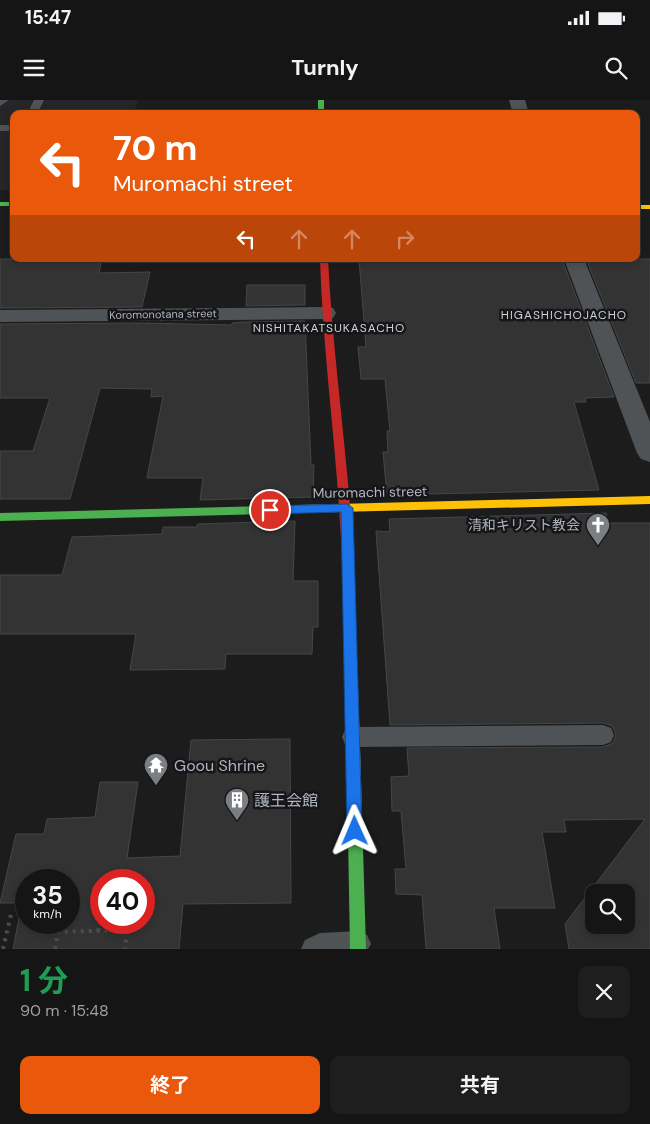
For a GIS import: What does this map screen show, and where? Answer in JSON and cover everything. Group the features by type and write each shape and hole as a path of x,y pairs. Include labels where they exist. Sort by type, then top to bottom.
{"street":[{"path":"324,262 325,312 347,508 358,947"},
{"path":"575,262 650,453"},
{"name":"Koromonotana street","path":"0,316 325,312"},
{"name":"Muromachi street","path":"0,517 650,500"}],"lane":[{"path":"0,103 4,100"},
{"path":"353,736 602,735"},
{"path":"314,949 320,946 358,947"}],"path":[{"path":"3,949 12,910"},
{"path":"55,949 58,932 90,931"},
{"path":"125,949 127,934"}],"shaded area":[{"path":"0,100 138,100 135,110 10,110 10,190 0,190"}],"building":[{"path":"0,259 10,259 10,262 101,262 99,273 150,272 142,307 0,308"},
{"path":"640,259 650,259 650,383 636,383 587,262 640,262"},
{"path":"359,262 563,262 614,397 585,398 586,402 574,402 599,490 387,495 383,452 388,452 387,431 390,431 385,379 361,379 358,347 366,347"},
{"path":"247,285 305,285 305,305 246,306"},
{"path":"305,321 311,465 314,465 313,497 200,500 203,478 147,478 163,396 151,397 152,389 100,388 70,499 0,499 0,451 33,451 50,398 0,398 0,324 139,323 232,325 232,323 244,322"},
{"path":"606,513 609,523 650,523 650,949 569,949 565,924 585,898 585,934 635,934 635,884 595,884 645,819 564,820 566,832 542,832 555,908 494,908 500,949 426,949 422,895 396,894 395,869 406,869 401,811 392,811 391,777 409,776 407,748 603,747 613,743 616,734 612,726 603,723 390,725 376,531 390,532 389,519"},
{"path":"295,521 293,581 318,581 318,627 313,627 312,654 226,654 225,669 130,670 136,634 0,634 0,575 62,575 72,537 162,534 163,527 197,527 198,524"},
{"path":"290,739 291,903 183,904 179,949 13,949 16,934 80,934 80,869 15,869 15,903 0,903 16,834 44,834 47,819 95,817 100,782 138,782 127,858 180,856 191,740"}],"traffic: fast":[{"path":"321,100 321,110"},
{"path":"0,204 10,204"},
{"path":"0,517 299,509"},
{"path":"354,779 358,949"}],"traffic: slow":[{"path":"640,207 650,207"},
{"path":"299,509 650,500"},
{"path":"348,565 354,779"}],"traffic: jam":[{"path":"324,262 328,336 344,489 348,565"}],"place":[{"name":"清和キリスト教会","path":"598,546"},
{"name":"Goou Shrine","path":"156,786"},
{"name":"護王会館","path":"237,821"}],"district":[{"name":"HIGASHICHOJACHO","path":"564,315"},
{"name":"NISHITAKATSUKASACHO","path":"329,328"}],"route":[{"path":"270,510 347,508 355,831"}]}
